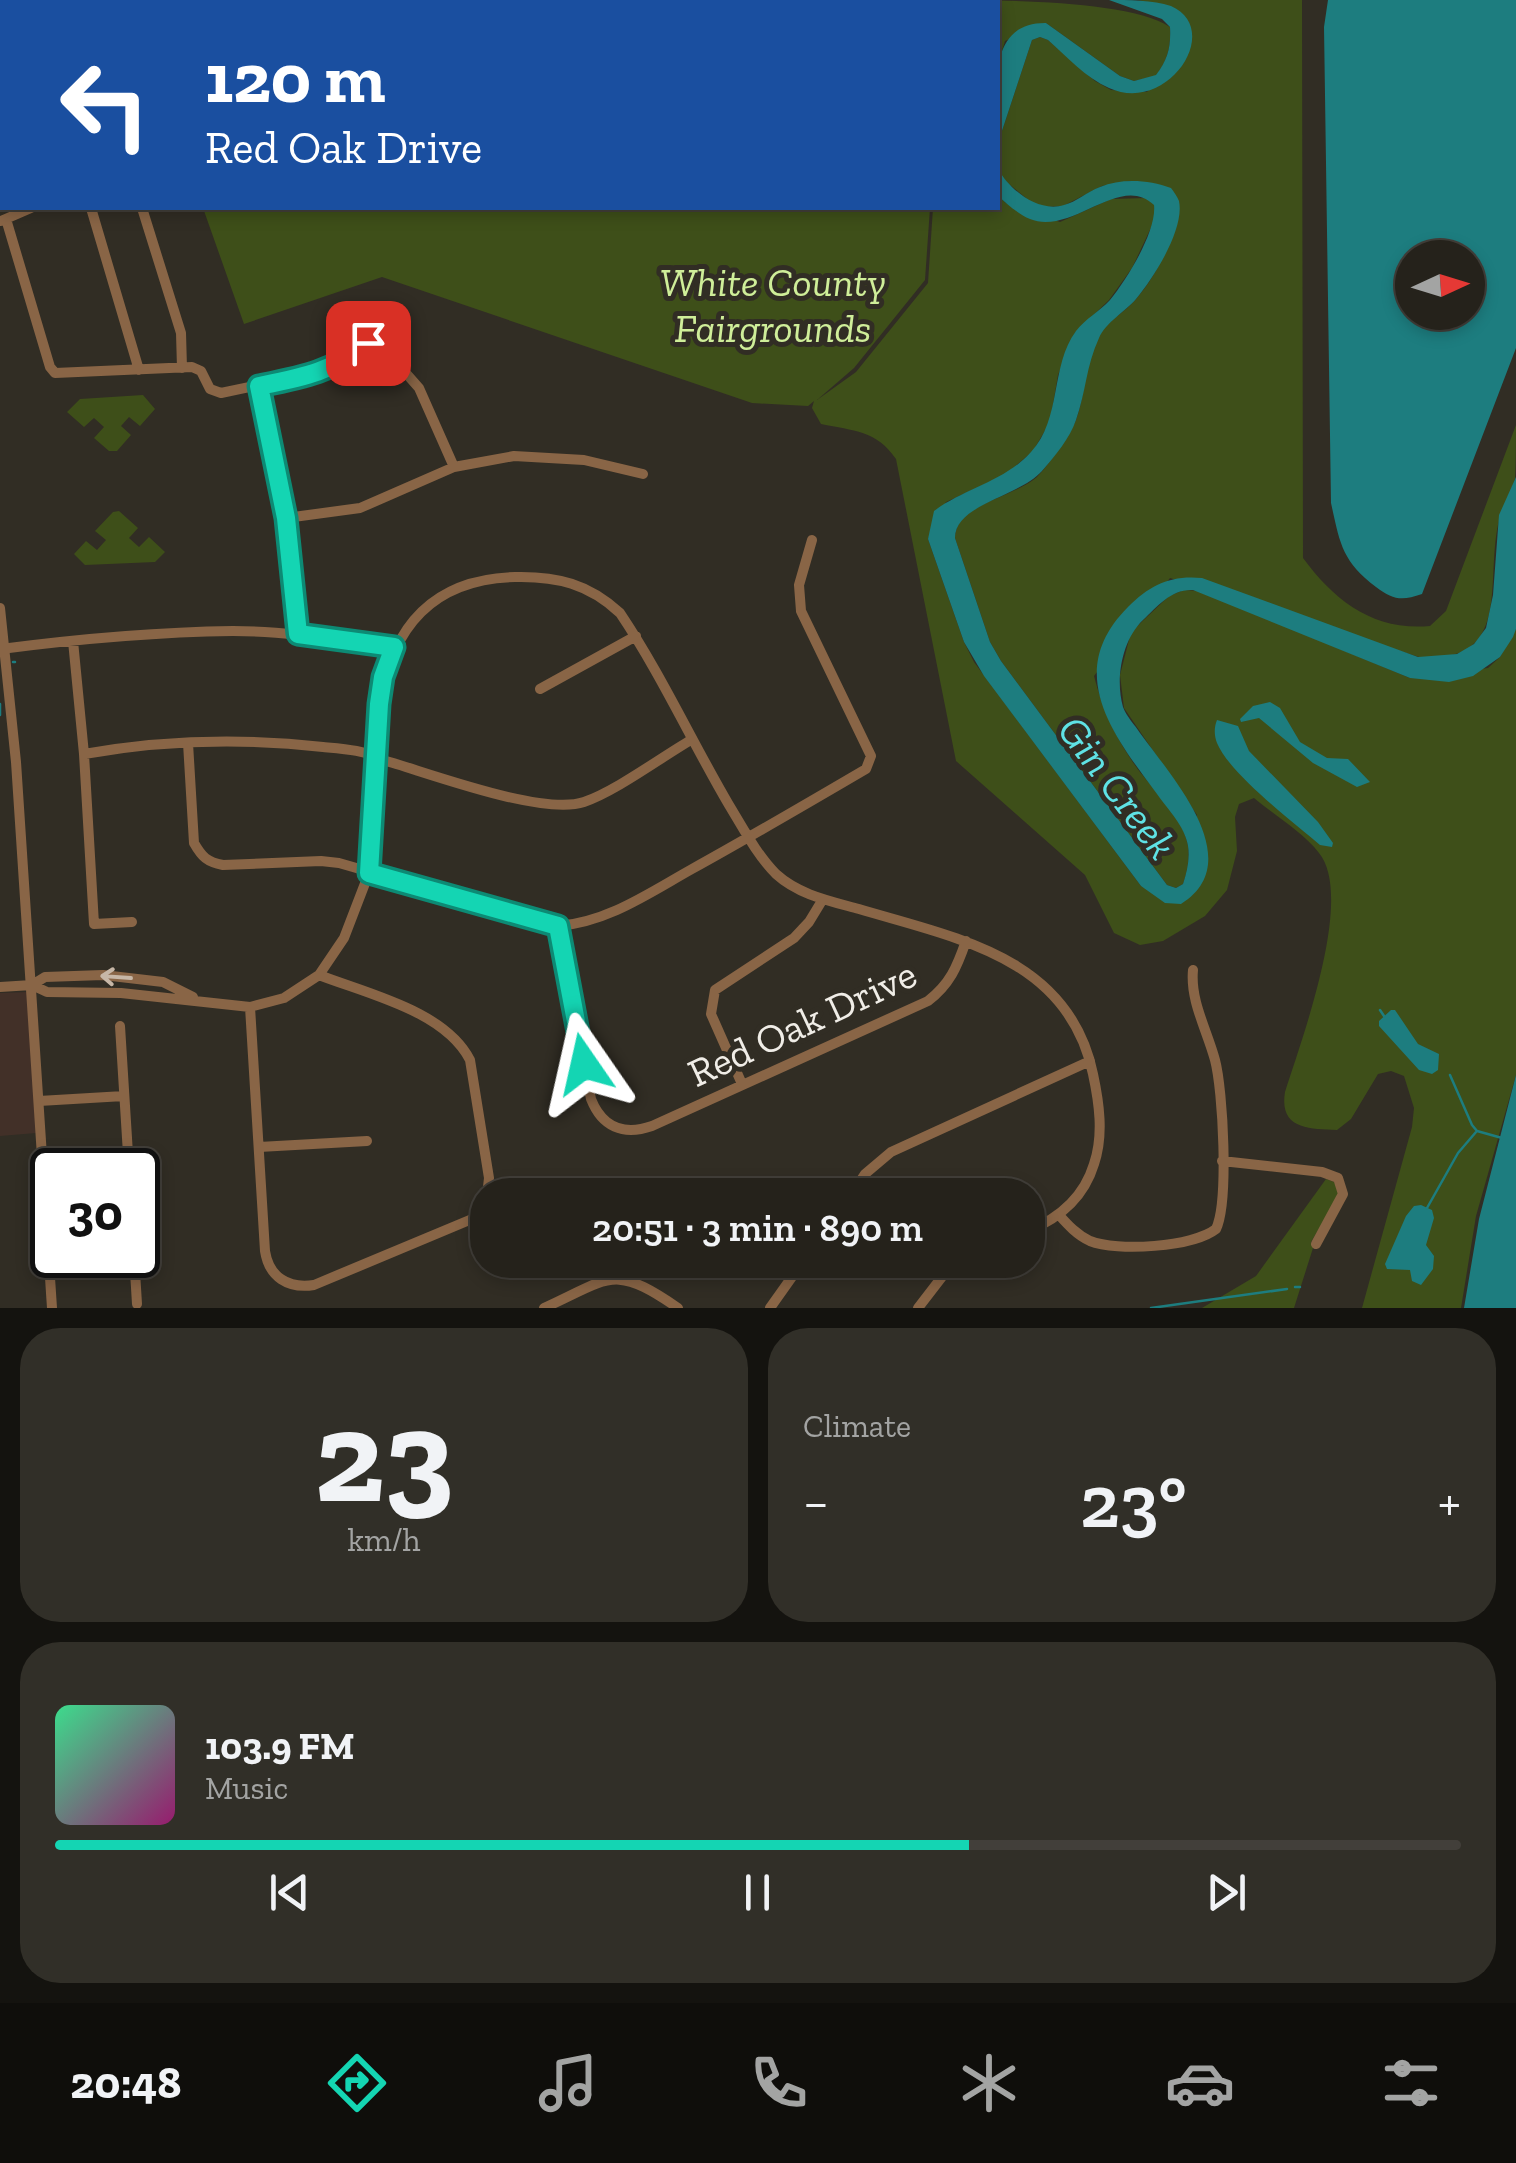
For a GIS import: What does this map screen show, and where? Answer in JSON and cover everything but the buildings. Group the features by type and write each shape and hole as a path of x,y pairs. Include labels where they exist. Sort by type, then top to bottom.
{"street":[{"path":"26,210 3,220 55,373 182,368 202,371 214,392 259,386 337,366 375,338 420,388 454,467"},
{"path":"92,210 139,370"},
{"path":"143,210 180,333 182,368"},
{"path":"259,386 286,518 298,634"},
{"path":"286,518 360,508 454,467 526,456 584,460 644,474"},
{"path":"188,743 194,843 210,862 223,865 321,861 558,926 584,924 612,914 749,838 870,763 801,611 799,584 812,540"},
{"path":"0,987 32,985 45,977 103,975 163,982 197,999 250,1007 284,998 320,975 344,938 369,873 383,677 394,647 430,603 450,589 502,577 560,578 604,598 620,613 749,838 787,882 824,899 966,942 1021,966 1054,995 1082,1040 1090,1061 1097,1094 1097,1155 1089,1180 1059,1215 1045,1222"},
{"path":"0,608 43,1148"},
{"path":"2,648 235,631 298,634 394,647"},
{"path":"540,689 636,636"},
{"path":"72,641 84,754 94,924 132,922"},
{"path":"84,754 188,743 273,742 368,752 538,804 566,806 587,801 691,740"},
{"path":"742,1084 711,1014 715,990 794,938 824,899"},
{"name":"Red Oak Drive","path":"558,926 591,1098 608,1124 626,1130 644,1129 928,1001 950,980 966,942"},
{"path":"1059,1215 1081,1236 1106,1246 1199,1238 1216,1229 1220,1221 1222,1161 1220,1079 1192,988 1193,970"},
{"path":"250,1007 266,1258 278,1278 291,1285 306,1286 472,1219 486,1205 489,1178 470,1060 460,1042 438,1022 320,975"},
{"path":"120,1026 127,1148"},
{"path":"863,1178 892,1152 1090,1061"},
{"path":"40,1101 124,1096"},
{"path":"259,1148 367,1141"},
{"path":"1222,1161 1322,1172 1338,1178 1344,1194 1316,1244"},
{"path":"51,1278 52,1308"},
{"path":"135,1278 136,1304"},
{"path":"770,1308 791,1278"},
{"path":"918,1308 942,1278"},
{"path":"544,1308 599,1283 625,1279 641,1283 678,1308"}],"shaded area":[{"path":"28,992 36,1133 0,1136 0,993"}],"green space":[{"path":"1000,0 1126,11 1170,27 1166,58 1156,76 1134,81 1120,76 1046,23 1005,41 1000,57"},
{"path":"1138,0 1302,0 1303,558 1315,573 1342,600 1373,618 1391,624 1430,626 1446,611 1516,425 1515,479 1497,530 1488,619 1481,636 1468,649 1448,656 1419,657 1170,578 1094,676 1120,741 1185,834 1188,865 1183,884 1176,888 1167,885 1001,661 990,642 955,538 964,517 1037,477 1069,433 1076,420 1096,341 1145,288 1159,265 1170,241 1179,202 1130,181 1102,186 1063,206 1044,207 1032,203 1003,179 1000,137 1032,40 1048,40 1111,90 1147,92 1191,28 1181,14"},
{"name":"White County Fairgrounds","path":"1000,198 1060,222 1111,199 1147,198 1155,205 1156,217 1132,268 1109,300 1075,333 1058,375 1050,422 1033,451 1005,475 946,502 928,539 974,662 1141,886 1181,904 1197,815 1124,708 1120,675 1131,632 1169,596 1184,590 1200,591 1410,678 1488,668 1500,657 1516,629 1516,1075 1476,1216 1461,1308 1362,1308 1412,1127 1414,1108 1404,1076 1391,1071 1378,1074 1351,1119 1337,1130 1298,1125 1291,1120 1284,1104 1322,970 1328,935 1329,874 1319,853 1254,798 1239,804 1235,817 1237,851 1227,890 1205,916 1163,941 1140,945 1114,933 1085,875 956,761 896,459 880,442 863,433 821,424 812,408 814,401 808,406 752,403 382,277 244,324 204,210 930,210 925,280 854,368 817,400 856,372 928,283 933,210 1000,210"},
{"path":"143,395 155,409 140,426 129,417 121,426 131,435 117,451 109,451 94,438 104,427 94,418 84,427 67,412 80,399"},
{"path":"119,511 138,528 129,538 139,547 149,537 165,552 155,562 85,565 74,554 86,541 97,550 106,540 95,531 113,512"},
{"path":"1326,1179 1339,1189 1337,1198 1311,1242 1313,1248 1294,1308 1202,1308 1256,1276"}],"water":[{"path":"1109,0 1164,4 1186,17 1192,32 1182,66 1169,80 1151,90 1131,93 1109,88 1092,79 1048,40 1032,40 1000,137 1000,59 1012,35 1026,26 1046,23 1120,76 1134,81 1156,75 1168,53 1170,27 1162,19"},
{"path":"1328,0 1516,0 1516,348 1422,594 1409,598 1388,595 1356,569 1340,541 1331,503 1324,27"},
{"path":"1000,172 1017,192 1044,206 1064,205 1100,187 1126,181 1171,188 1179,201 1173,239 1159,267 1136,299 1099,338 1076,420 1066,440 1032,480 965,517 955,538 990,642 1001,661 1167,885 1176,888 1183,884 1189,851 1186,839 1176,818 1111,726 1097,679 1099,655 1109,631 1128,607 1161,583 1202,578 1418,657 1457,654 1474,644 1486,628 1493,595 1499,515 1516,477 1516,629 1500,657 1473,676 1449,682 1410,678 1193,590 1165,599 1136,628 1122,661 1123,707 1184,794 1206,842 1208,865 1200,886 1181,904 1165,903 1141,886 984,676 964,642 928,539 934,511 1009,471 1041,439 1068,345 1080,327 1110,300 1140,254 1151,228 1154,205 1141,197 1126,196 1046,222 1017,212 1000,198"},
{"path":"1270,702 1280,708 1300,742 1327,758 1348,759 1370,782 1357,787 1313,763 1259,718 1241,722 1253,706"},
{"path":"1217,720 1238,726 1249,751 1318,822 1332,847 1320,845 1235,768 1217,743"},
{"path":"1395,1010 1418,1044 1439,1054 1438,1070 1432,1074 1419,1070 1379,1026"},
{"path":"1516,1075 1516,1308 1464,1308 1479,1219"},
{"path":"1414,1206 1432,1210 1434,1218 1426,1245 1434,1256 1433,1269 1421,1285 1412,1281 1410,1270 1387,1269 1385,1264 1406,1216"}],"waterway":[{"path":"0,704 0,715"},
{"path":"1380,1010 1384,1016"},
{"path":"1450,1075 1472,1125 1477,1131 1502,1138"},
{"path":"1427,1208 1458,1153 1476,1132"},
{"path":"1295,1287 1300,1287"},
{"path":"1151,1308 1287,1289"}],"route":[{"path":"368,343 322,372 259,386 286,518 298,634 394,647 383,677 379,704 369,873 558,926 584,1064"}],"water label":[{"name":"Gin Creek","path":"1118,787"}]}
